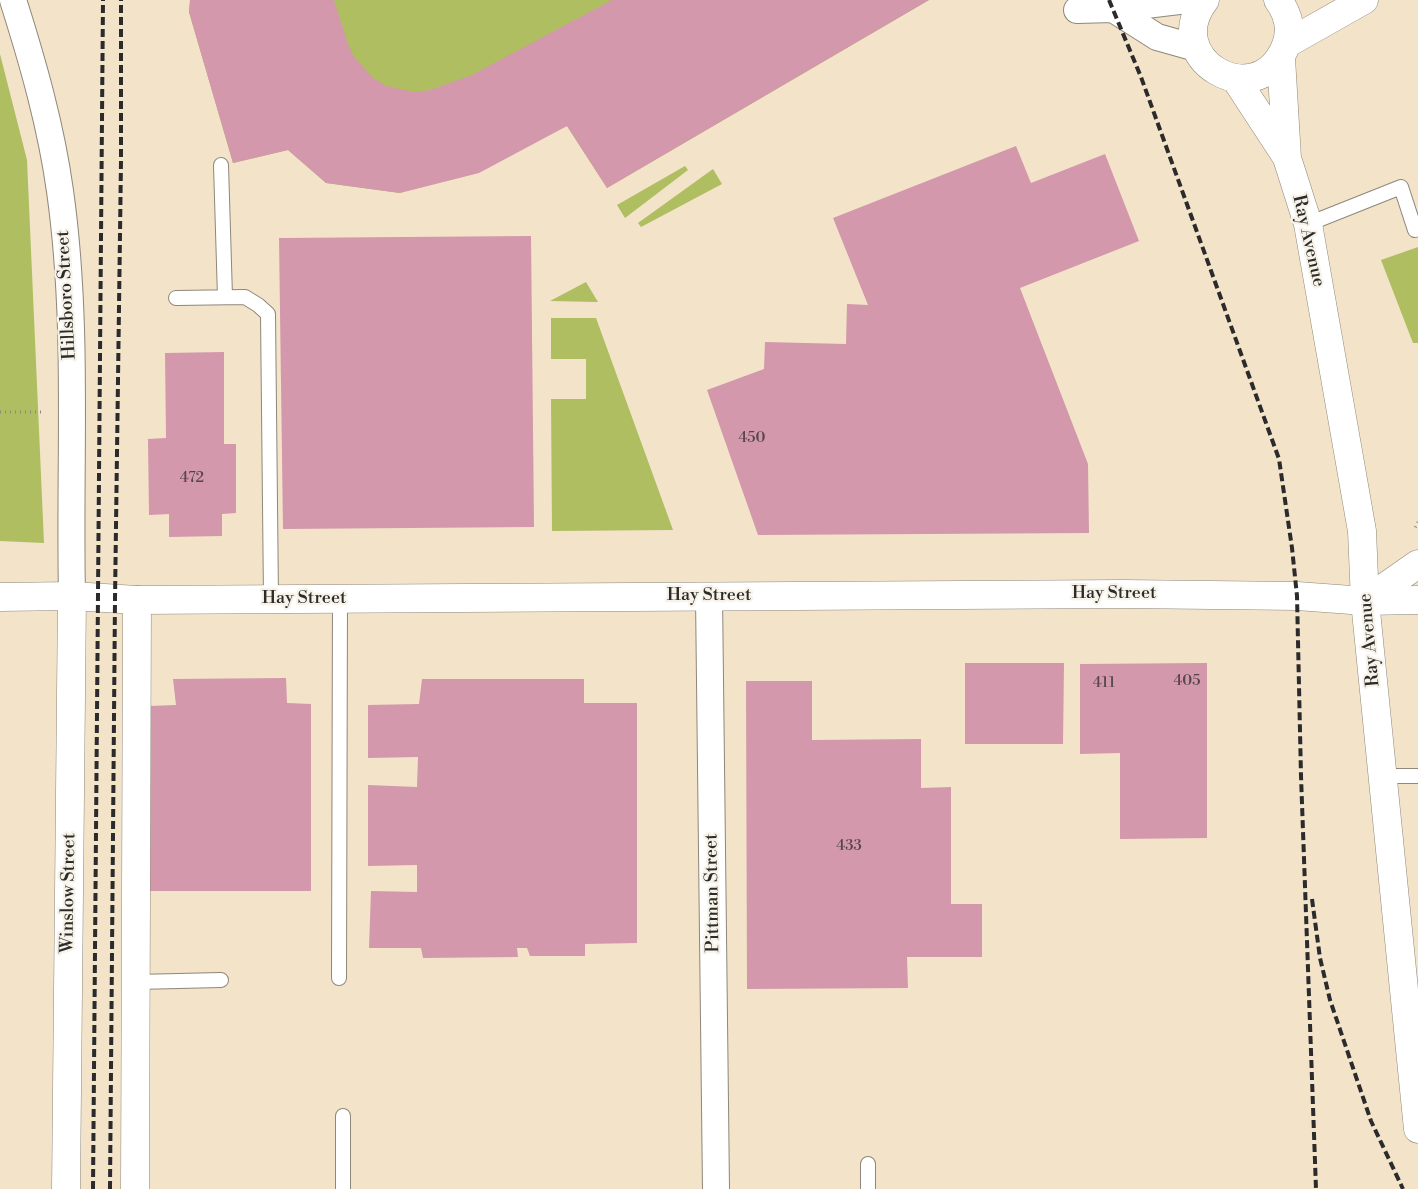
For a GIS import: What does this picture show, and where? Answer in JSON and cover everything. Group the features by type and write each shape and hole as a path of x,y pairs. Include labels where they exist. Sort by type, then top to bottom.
{"street":[{"name":"Hillsboro Street","path":"13,0 28,46 49,129 60,191 67,254 71,352 72,596"},
{"path":"1077,10 1113,9 1187,0"},
{"path":"1205,0 1193,26 1196,48 1202,59 1211,68 1222,75 1235,78 1248,78 1260,75 1272,68 1284,50 1364,0"},
{"name":"Ray Avenue","path":"1278,0 1288,19 1289,31 1284,50 1287,158"},
{"path":"1113,9 1157,37 1196,48"},
{"name":"Ray Avenue","path":"1235,78 1287,158 1308,224 1362,531 1366,601 1418,1129"},
{"path":"1366,601 1418,564"},
{"name":"Hay Street","path":"0,597 72,596 137,600 1124,594 1297,596 1366,601 1418,600"},
{"name":"Winslow Street","path":"66,1189 72,596"},
{"name":"Pittman Street","path":"709,596 716,1189"},
{"path":"135,1189 137,600"}],"lane":[{"path":"221,165 224,297"},
{"path":"1308,224 1401,187 1415,230 1418,229"},
{"path":"176,298 245,297 268,314 271,599"},
{"path":"339,978 340,598"},
{"path":"1383,776 1418,776"},
{"path":"136,982 221,980"},
{"path":"343,1116 343,1189"},
{"path":"868,1164 868,1189"}],"path":[{"path":"0,412 45,412"},
{"path":"1418,522 1415,528 1418,528"}],"green space":[{"path":"190,0 929,0 607,188 567,126 400,193 326,183 288,150 233,163 189,12"},
{"path":"0,54 27,160 44,543 0,541"},
{"path":"685,166 688,170 625,218 617,205"},
{"path":"713,169 722,184 641,227 638,223"},
{"path":"1418,247 1418,343 1413,343 1381,260"},
{"path":"586,282 598,302 550,301"},
{"path":"551,318 596,318 673,530 552,531 551,399 586,399 586,359 551,359"}],"building":[{"path":"190,0 334,0 354,57 373,78 386,86 414,92 430,90 472,75 612,0 929,0 607,188 567,126 479,173 400,193 326,183 288,150 233,163 189,12"},
{"path":"1016,146 1031,183 1105,154 1139,241 1020,288 1088,464 1089,533 758,535 707,390 764,369 765,342 846,344 847,304 868,305 833,218"},
{"path":"531,236 534,527 283,529 279,238"},
{"path":"224,352 224,444 236,444 236,513 222,514 222,536 169,537 169,514 149,515 148,439 166,438 165,353"},
{"path":"965,663 1064,663 1063,744 965,744"},
{"path":"1207,663 1207,838 1120,839 1120,753 1080,754 1080,664"},
{"path":"286,678 287,703 311,704 311,891 149,891 149,706 176,705 173,679"},
{"path":"422,679 584,679 584,703 637,703 637,943 585,944 585,956 530,956 527,948 517,948 518,957 423,958 421,948 369,948 371,891 417,892 417,865 368,866 368,785 417,787 418,757 368,758 368,705 419,704"},
{"path":"746,681 812,681 812,740 921,739 921,788 951,787 951,904 982,904 982,957 907,957 908,988 747,989"}],"railway":[{"path":"93,1189 103,0"},
{"path":"110,1189 121,0"},
{"path":"1109,0 1141,77 1279,459 1297,596 1301,776 1316,1189"},
{"path":"1312,899 1320,958 1330,1000 1371,1121 1403,1189"}]}
